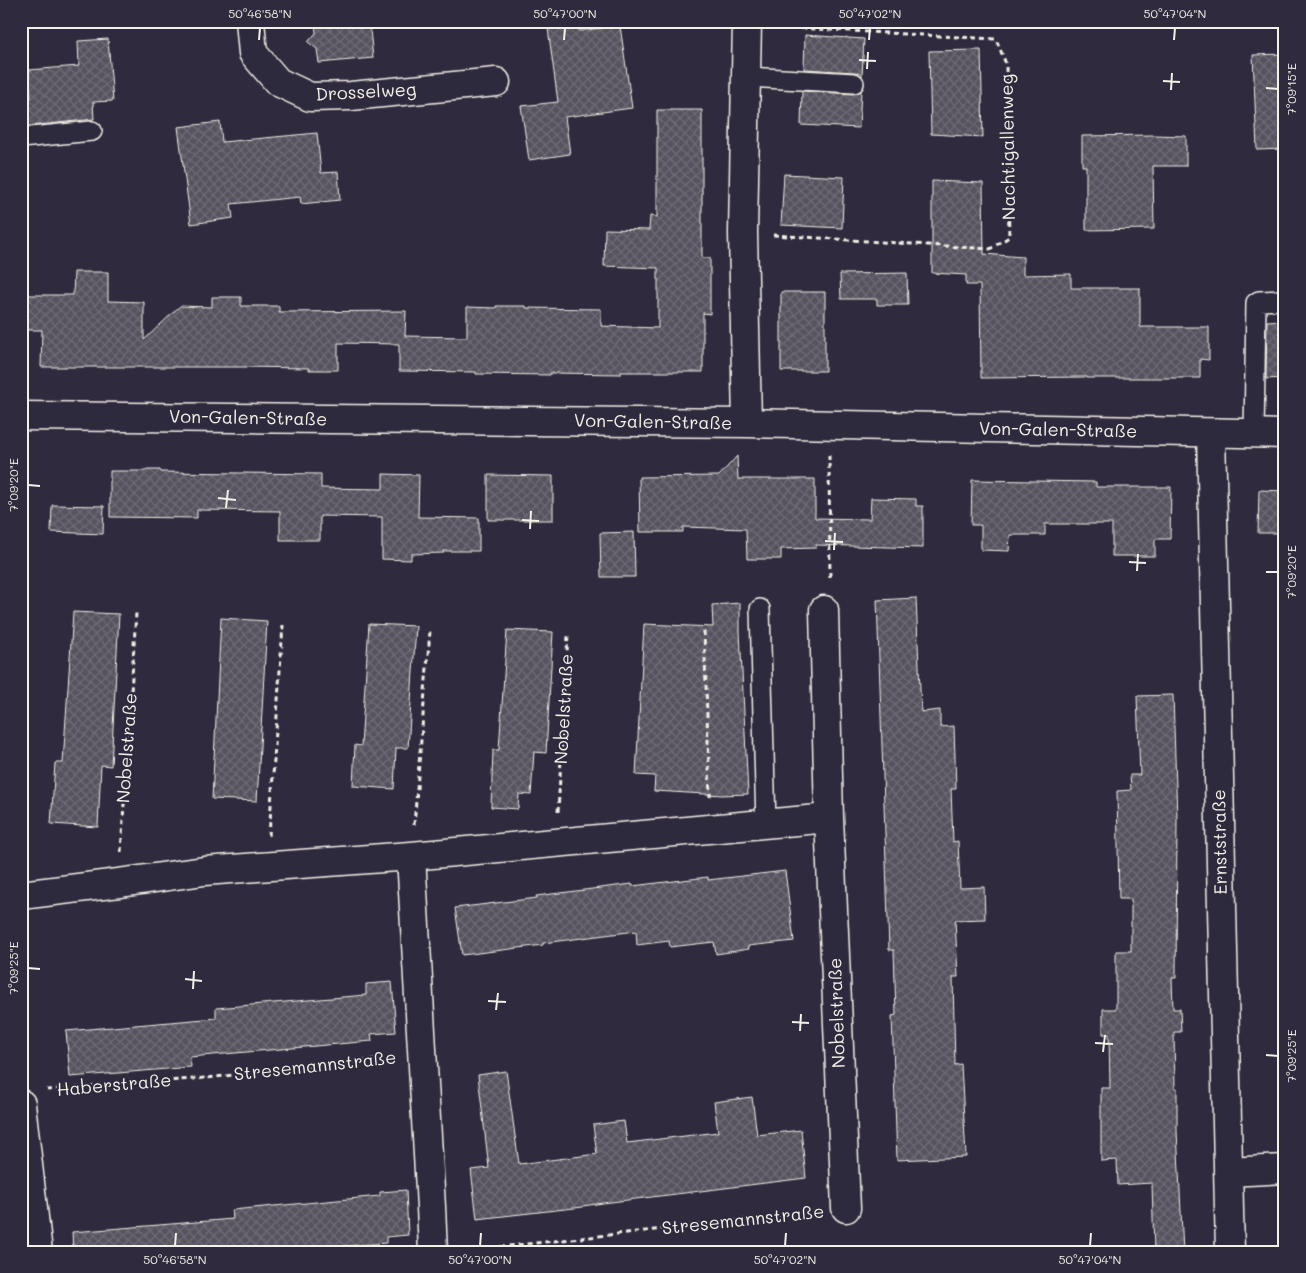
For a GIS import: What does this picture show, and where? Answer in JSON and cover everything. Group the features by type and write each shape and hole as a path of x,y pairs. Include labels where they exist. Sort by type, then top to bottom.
{"street":[{"name":"Drosselweg","path":"250,21 253,53 278,82 310,97 351,96 496,82"},
{"path":"747,23 743,233 748,423"},
{"name":"Von-Galen-Straße","path":"21,416 828,424 1285,434"},
{"name":"Ernststraße","path":"1211,433 1230,1252"},
{"name":"Nobelstraße","path":"824,610 829,818 846,1208"},
{"path":"21,894 204,871 411,856 829,818"},
{"name":"Stresemannstraße","path":"411,856 433,1252"},
{"path":"31,1098 38,1252"},
{"path":"1228,1172 1285,1169"}],"lane":[{"path":"746,77 854,83"},
{"path":"21,138 92,131"},
{"path":"1254,434 1256,303 1259,301 1285,300"},
{"path":"760,609 766,824"}],"path":[{"name":"Nachtigallenweg","path":"743,233 990,248 1009,237 1006,64 996,39 747,23"},
{"path":"824,610 831,593 828,424"},
{"name":"Nobelstraße","path":"119,883 136,614"},
{"path":"267,866 283,624"},
{"path":"411,856 430,631"},
{"path":"704,631 711,829"},
{"name":"Nobelstraße","path":"557,843 568,635"},
{"name":"Stresemannstraße","path":"206,1078 423,1055"},
{"name":"Haberstraße","path":"31,1098 206,1078"},
{"name":"Stresemannstraße","path":"461,1252 846,1208"}],"building":[{"path":"315,21 369,21 373,58 319,63 317,49 308,42 316,33"},
{"path":"547,21 577,21 579,31 620,26 632,108 565,117 570,154 529,160 521,106 558,102"},
{"path":"805,35 864,39 862,76 855,72 804,69"},
{"path":"108,39 113,101 93,102 94,119 21,127 21,99 31,98 29,70 79,66 78,41"},
{"path":"981,50 983,137 931,134 929,51"},
{"path":"1284,54 1285,149 1257,150 1253,55"},
{"path":"802,91 853,94 861,91 859,128 801,125"},
{"path":"657,110 702,110 702,258 710,258 710,314 703,313 703,372 550,373 550,375 399,371 399,344 338,343 338,370 241,367 41,367 42,330 21,330 21,295 73,295 74,272 108,272 108,301 144,302 144,340 180,306 212,307 212,297 241,297 241,306 279,306 279,312 406,311 405,336 467,337 467,307 496,308 496,306 601,309 601,326 658,328 658,268 604,266 605,229 649,230 650,216 657,217"},
{"path":"220,122 222,142 317,133 321,173 338,172 340,200 301,204 300,197 231,204 233,218 191,224 178,127"},
{"path":"1082,136 1186,136 1186,166 1153,166 1154,229 1086,230 1086,166 1082,166"},
{"path":"784,174 844,177 842,228 781,225"},
{"path":"932,181 983,183 984,254 1023,257 1023,275 1071,274 1071,288 1140,288 1140,327 1209,327 1209,360 1200,359 1200,378 981,378 980,285 966,285 966,275 932,273"},
{"path":"907,273 908,305 877,305 877,299 841,299 840,274"},
{"path":"781,292 825,292 825,371 781,371"},
{"path":"1285,320 1285,378 1266,379 1267,321"},
{"path":"737,456 738,479 815,479 815,518 870,519 871,498 916,499 916,506 923,506 923,548 816,545 816,548 781,549 781,559 747,559 746,529 683,527 683,532 640,532 639,477 719,476"},
{"path":"160,470 161,472 321,474 321,488 383,489 383,474 419,475 418,517 479,518 479,551 443,551 444,553 411,554 411,560 382,559 382,517 320,516 320,540 280,540 280,511 197,510 197,518 110,517 110,471"},
{"path":"488,475 553,476 553,520 488,520"},
{"path":"972,480 1096,482 1096,487 1171,487 1170,539 1155,539 1155,556 1112,556 1112,524 1045,524 1045,535 1010,535 1009,551 981,550 981,525 971,525"},
{"path":"1259,490 1285,491 1285,533 1258,533"},
{"path":"52,505 104,506 103,534 51,532"},
{"path":"634,532 635,577 601,577 600,533"},
{"path":"916,598 921,712 940,710 940,727 954,726 956,789 951,789 953,842 958,841 960,888 984,887 985,919 955,920 958,977 953,977 955,1065 961,1064 966,1157 897,1160 892,1016 896,1015 894,950 889,950 877,600"},
{"path":"740,603 748,794 722,795 654,791 655,776 636,775 644,624 713,627 712,605"},
{"path":"73,612 119,614 111,766 101,765 98,827 51,824 55,763 63,763"},
{"path":"221,618 267,621 257,801 212,799"},
{"path":"369,624 416,626 408,748 396,748 394,789 353,786 355,745 361,746"},
{"path":"507,630 553,632 546,753 534,752 531,795 519,794 518,809 491,807 493,750 499,750"},
{"path":"1173,695 1177,819 1176,978 1172,978 1173,1009 1180,1009 1181,1032 1174,1032 1183,1252 1154,1252 1152,1183 1118,1185 1117,1160 1101,1161 1101,1088 1110,1088 1109,1034 1103,1034 1103,1009 1116,1009 1116,951 1131,951 1131,899 1119,899 1117,791 1131,790 1130,775 1140,775 1137,696"},
{"path":"785,871 794,941 748,946 749,949 716,954 714,942 670,947 669,941 637,945 636,931 462,955 455,908 632,884 632,886 708,877 708,880"},
{"path":"392,982 396,1032 371,1034 372,1041 190,1057 191,1067 70,1077 66,1031 216,1018 216,1008 366,995 366,984"},
{"path":"506,1071 519,1164 597,1154 593,1125 624,1121 627,1143 718,1132 714,1102 752,1097 757,1135 801,1130 806,1178 477,1219 471,1170 489,1168 478,1075"},
{"path":"406,1190 408,1235 386,1237 386,1243 266,1252 73,1252 72,1232 233,1219 232,1210 380,1196 380,1192"}]}
